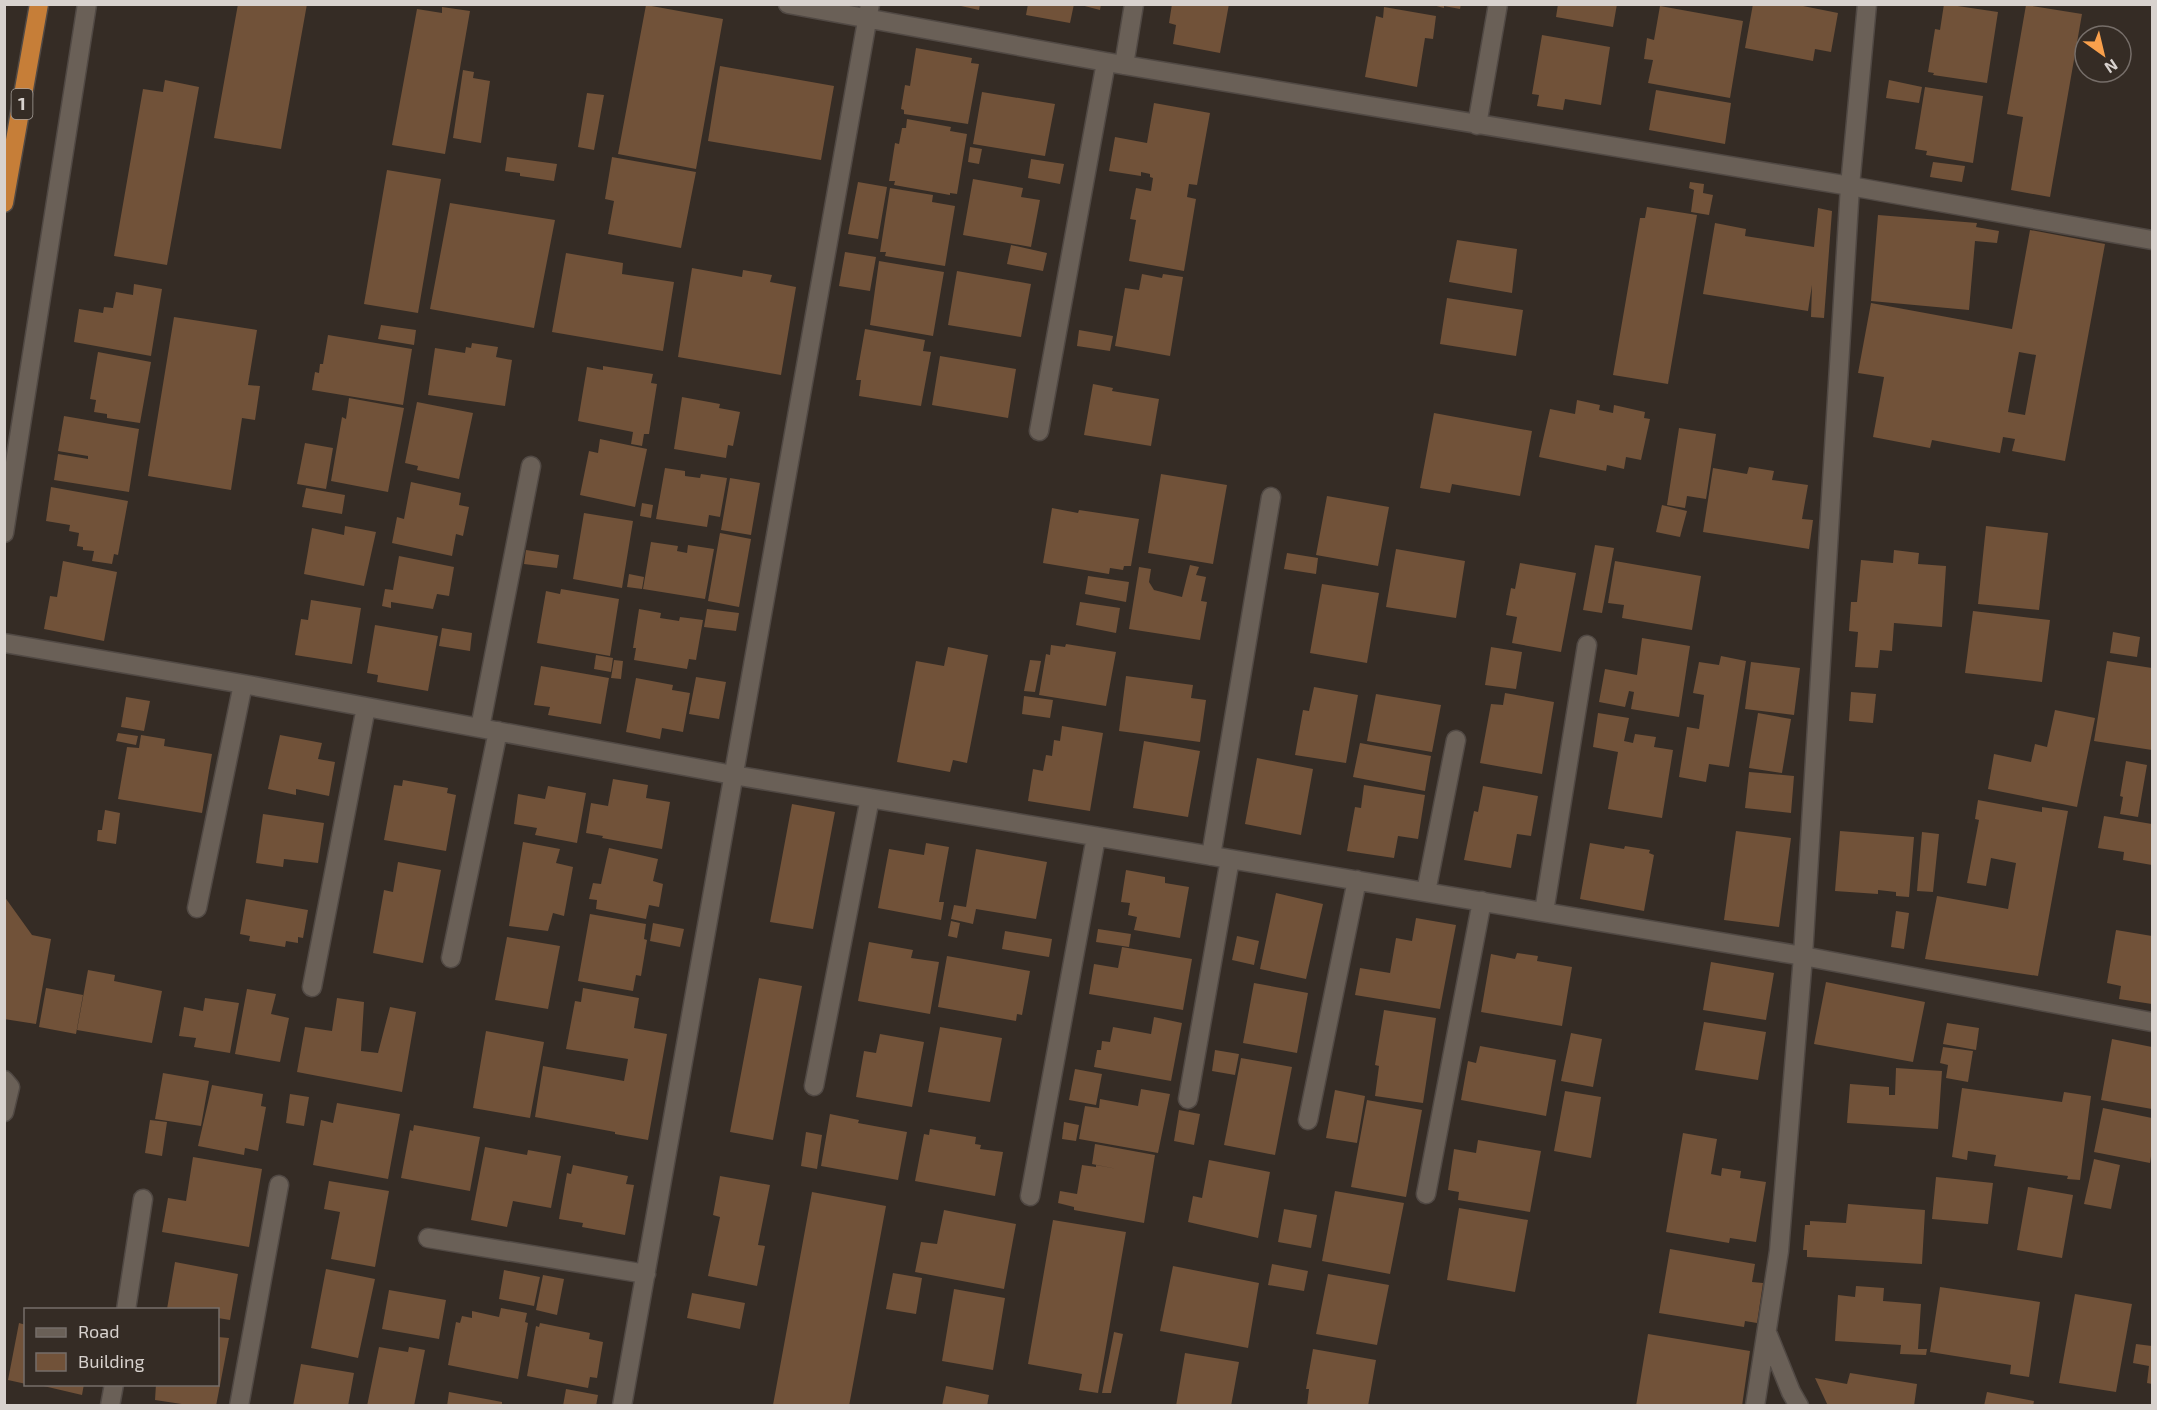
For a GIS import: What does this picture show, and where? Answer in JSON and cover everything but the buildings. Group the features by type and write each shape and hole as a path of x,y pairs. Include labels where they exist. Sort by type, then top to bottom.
{"highway":[{"name":"1","path":"4,203 39,4"}],"street":[{"path":"4,533 87,4"},
{"path":"788,4 869,12 1115,63 1850,186 2152,240"},
{"path":"1039,431 1115,63 1134,4"},
{"path":"1477,125 1498,4"},
{"path":"1755,1406 1768,1335 1779,1251 1803,956 1850,186 1867,4"},
{"path":"622,1406 869,12"},
{"path":"451,958 531,466"},
{"path":"1212,856 1271,497"},
{"path":"4,643 243,684 733,775 1803,956 2152,1022"},
{"path":"1544,912 1587,645"},
{"path":"197,908 243,684"},
{"path":"312,987 366,707"},
{"path":"1426,892 1456,740"},
{"path":"814,1086 870,798"},
{"path":"1030,1196 1096,837"},
{"path":"1188,1099 1230,859"},
{"path":"1308,1120 1357,880"},
{"path":"1426,1194 1482,901"},
{"path":"4,1080 10,1087 4,1112"},
{"path":"239,1406 279,1185"},
{"path":"126,1308 143,1198"},
{"path":"428,1238 646,1274"},
{"path":"1768,1335 1799,1406"},
{"path":"110,1406 114,1386"}]}
